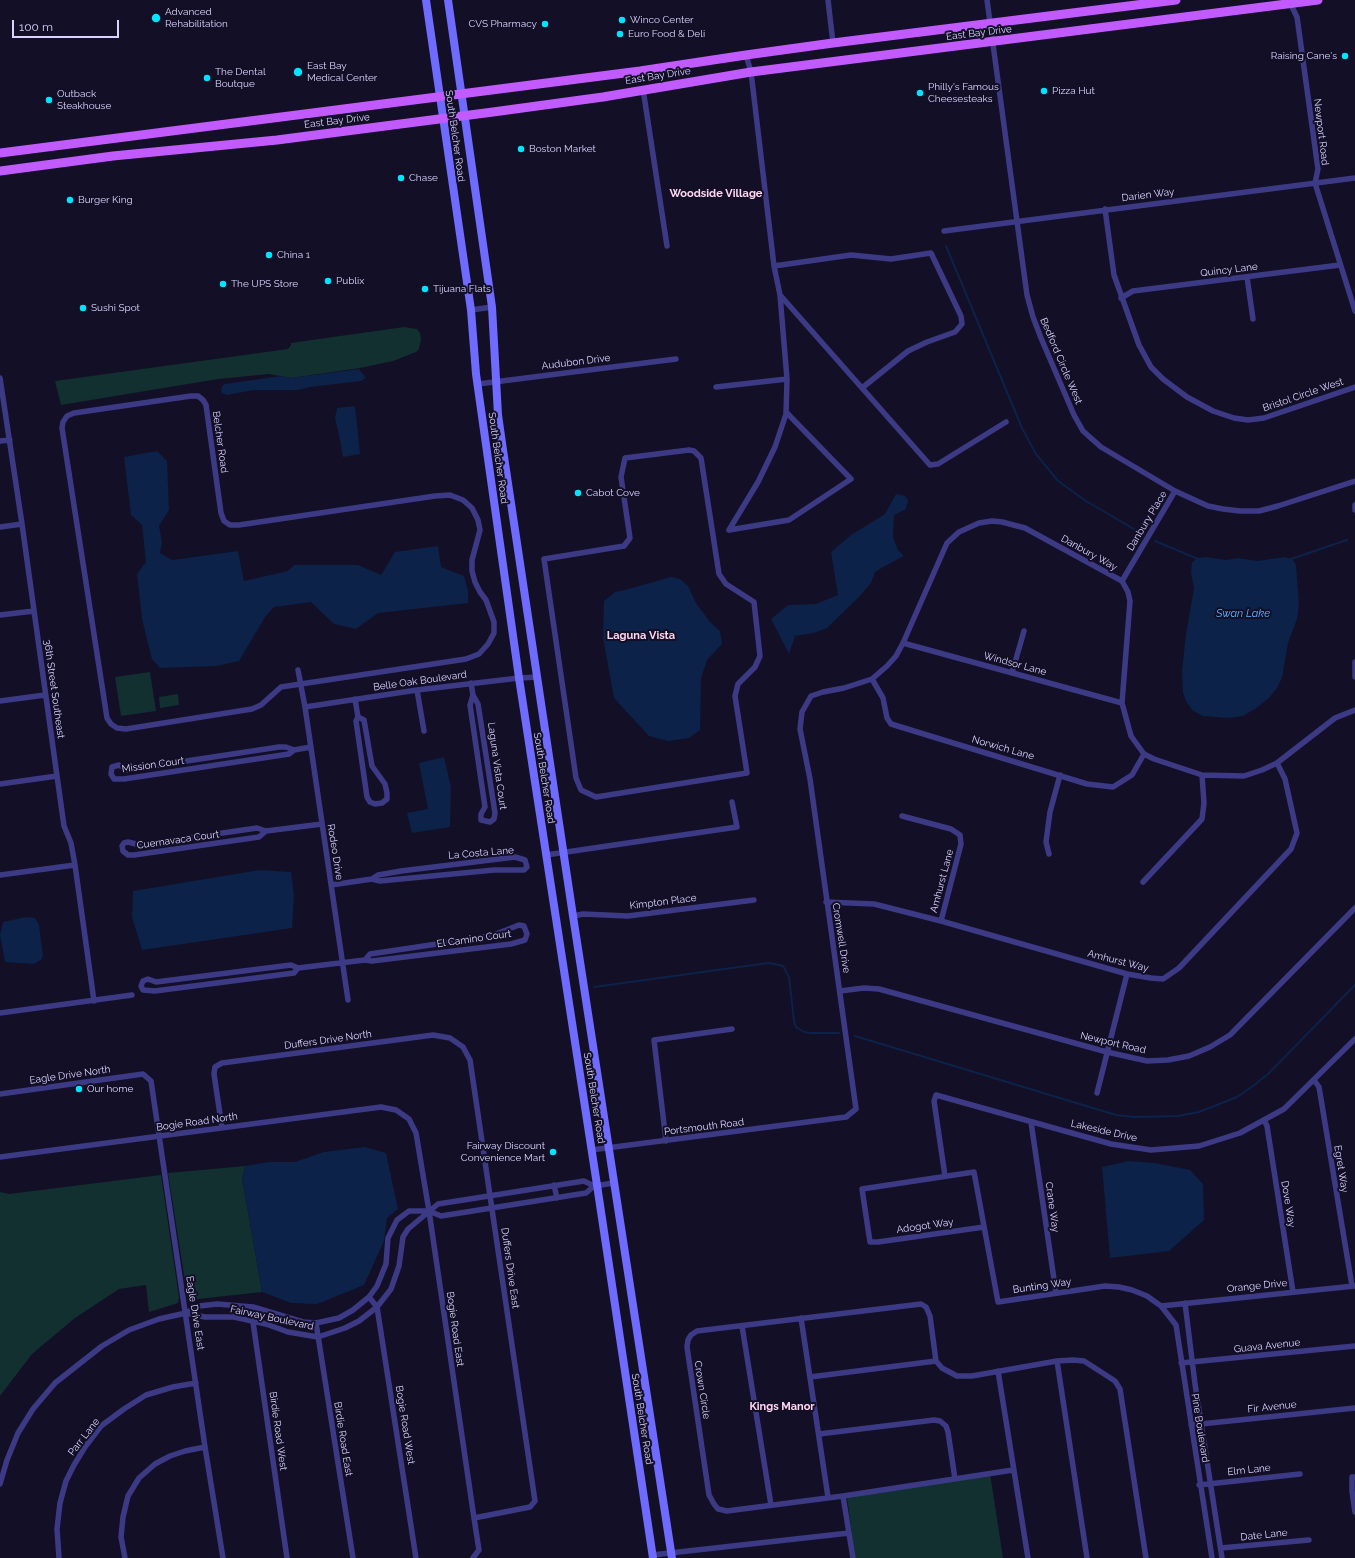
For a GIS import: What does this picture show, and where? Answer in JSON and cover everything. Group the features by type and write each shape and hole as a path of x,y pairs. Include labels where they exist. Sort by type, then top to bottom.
{"main road":[{"name":"South Belcher Road","path":"426,0 471,310 478,384 519,678 653,1556"},
{"name":"South Belcher Road","path":"448,0 492,307 496,382 503,450 671,1555"},
{"name":"East Bay Drive","path":"0,153 640,71 746,54 1176,0"},
{"name":"East Bay Drive","path":"0,171 113,156 270,141 464,116 596,98 751,72 993,42 1289,2 1318,0"}],"street":[{"path":"828,0 833,43"},
{"name":"Bedford Circle West","path":"987,0 1028,295 1033,317 1074,415 1083,431 1101,447 1175,491 1213,507 1240,511 1259,510 1278,506 1355,481"},
{"name":"Newport Road","path":"1289,2 1297,17 1318,169 1315,183 1355,311"},
{"path":"746,54 751,72 774,266 780,295 787,378 786,412 775,447 758,482 729,530 789,520 851,479 786,412"},
{"path":"643,89 667,246"},
{"name":"Darien Way","path":"944,231 1017,220 1355,178"},
{"name":"Bristol Circle West","path":"1105,209 1114,276 1139,346 1151,367 1163,379 1187,397 1214,411 1234,418 1248,420 1264,418 1355,387"},
{"path":"774,266 851,255 891,259 931,254 960,316 962,324 955,332 927,342 908,352 862,388"},
{"name":"Quincy Lane","path":"1121,298 1133,291 1340,265"},
{"path":"1247,277 1253,319"},
{"path":"780,295 930,465 938,464 1006,422"},
{"path":"471,310 492,307"},
{"name":"Audubon Drive","path":"478,384 676,359"},
{"name":"36th Street Southeast","path":"0,378 64,826 71,843 75,865 94,1001"},
{"path":"716,387 787,378"},
{"name":"Belcher Road","path":"198,396 206,405 222,512 224,521 230,526 435,496 450,495 463,500 472,508 478,520 480,530 472,560 472,571 475,582 486,600 494,622 494,632 488,644 479,654 466,659 301,684 281,687 261,705 252,709 126,729 117,728 111,724 107,718 62,428 63,422 67,416 74,413 198,396"},
{"path":"0,441 10,440"},
{"path":"689,450 694,451 701,458 719,574 726,584 754,602 760,656 755,667 738,684 735,696 747,773 596,797 581,790 576,778 560,674 544,559 624,546 630,538 621,477 625,458 689,450"},
{"name":"Danbury Place","path":"1122,581 1175,491"},
{"path":"1355,505 1355,510"},
{"name":"Danbury Way","path":"800,729 802,712 811,696 872,679 888,666 904,643 947,543 959,532 979,523 992,521 1025,528 1122,581 1128,592 1130,601 1122,702 1131,736 1144,754"},
{"path":"0,527 22,524"},
{"path":"0,615 34,611"},
{"path":"1012,673 1024,631"},
{"name":"Windsor Lane","path":"904,643 1122,702"},
{"path":"1355,662 1355,677"},
{"path":"298,670 305,707"},
{"name":"Belle Oak Boulevard","path":"305,707 471,683 537,677"},
{"name":"Norwich Lane","path":"872,679 883,698 887,718 891,724 1087,784 1113,787 1132,776 1144,754"},
{"name":"Laguna Vista Court","path":"471,683 473,696 478,704 495,813 494,819 490,822 484,822 481,820 481,814 485,807 470,705 473,696"},
{"path":"417,690 424,731"},
{"path":"0,701 45,695"},
{"path":"355,699 358,717 356,721 367,797 370,802 375,804 382,803 387,799 388,793 385,784 372,766 364,720 358,717"},
{"name":"Rodeo Drive","path":"305,707 348,1000"},
{"path":"1144,754 1202,776 1244,776 1277,763 1335,718 1355,710"},
{"name":"Cromwell Drive","path":"800,729 810,779 856,1109 846,1117 818,1121"},
{"name":"Mission Court","path":"294,750 290,754 124,779 114,779 111,774 112,767 119,765 127,770 279,747 286,747 294,750 311,747"},
{"name":"Amhurst Way","path":"826,902 874,904 941,921 1127,974 1163,979 1179,968 1291,849 1297,833 1285,779 1277,763"},
{"path":"1049,854 1046,842 1050,812 1060,775"},
{"path":"0,784 57,776"},
{"path":"1143,882 1202,819 1204,803 1202,776"},
{"path":"546,855 736,827 732,802"},
{"name":"Amhurst Lane","path":"902,816 951,829 960,835 961,844 941,921"},
{"name":"Cuernavaca Court","path":"266,831 259,837 134,855 128,855 123,851 122,846 124,843 128,842 140,845 257,828 266,831 322,824"},
{"name":"La Costa Lane","path":"332,885 372,880 380,882 494,870 524,870 527,867 525,860 515,857 508,857 401,871 378,875 372,880"},
{"path":"0,875 75,865"},
{"name":"Kimpton Place","path":"573,916 583,914 628,916 754,900"},
{"name":"Newport Road","path":"840,991 864,988 879,989 1107,1052 1146,1061 1168,1060 1189,1056 1210,1047 1230,1034 1355,908"},
{"name":"El Camino Court","path":"298,968 294,973 155,991 143,990 141,986 143,981 148,979 156,982 291,965 298,968 365,960 372,961 511,944 525,940 527,934 524,926 519,925 491,936 370,954 365,960"},
{"path":"1097,1094 1127,974"},
{"path":"0,1013 132,995"},
{"path":"666,1141 654,1040 732,1029"},
{"name":"Duffers Drive North","path":"222,1128 214,1074 215,1067 222,1063 433,1035 450,1038"},
{"name":"Duffers Drive East","path":"450,1038 463,1047 470,1060 535,1501 530,1507 474,1518"},
{"name":"Lakeside Drive","path":"945,1176 934,1101 936,1095 1111,1144 1151,1150 1199,1146 1240,1133 1284,1109 1355,1039"},
{"name":"Eagle Drive North","path":"0,1094 143,1074"},
{"name":"Eagle Drive East","path":"143,1074 151,1081 205,1447 223,1558"},
{"name":"Egret Way","path":"1314,1080 1319,1087 1353,1286"},
{"name":"Bogie Road North","path":"0,1157 381,1107 396,1110"},
{"name":"Bogie Road East","path":"396,1110 409,1119 416,1133 429,1211 474,1518 478,1550 473,1558"},
{"name":"Dove Way","path":"1264,1120 1267,1126 1293,1292"},
{"name":"Portsmouth Road","path":"591,1150 818,1121"},
{"name":"Crane Way","path":"1031,1122 1056,1293"},
{"path":"945,1176 974,1172 984,1227"},
{"name":"Adogot Way","path":"945,1176 862,1189 870,1242 984,1227"},
{"name":"Fairway Boulevard","path":"186,1313 205,1317 234,1317 266,1324 288,1332 310,1336 318,1336 345,1328 359,1321 377,1307 391,1289 400,1266 403,1237 408,1229 438,1204 584,1181 596,1185 614,1183"},
{"path":"554,1185 556,1198"},
{"name":"Fairway Boulevard","path":"0,1484 7,1460 18,1433 33,1409 55,1383 102,1346 129,1330 159,1319 186,1313 199,1306 217,1304 253,1307 303,1322 316,1323 339,1318 354,1310 369,1297 377,1286 386,1264 388,1238 396,1220 409,1211 429,1211 441,1216 492,1209 586,1193 596,1185"},
{"name":"Bunting Way","path":"984,1227 998,1302 1105,1286 1119,1287 1147,1296 1161,1306"},
{"name":"Orange Drive","path":"1161,1306 1353,1286"},
{"name":"Bogie Road West","path":"369,1297 377,1307 416,1558"},
{"name":"Pine Boulevard","path":"1185,1303 1209,1483 1222,1558"},
{"name":"Crown Circle","path":"936,1361 930,1316 926,1307 921,1304 697,1331 691,1334 687,1347 710,1495 714,1504 718,1509 727,1511 842,1496 1013,1470"},
{"name":"Pine Boulevard","path":"1161,1306 1176,1325 1199,1485 1212,1558"},
{"name":"Birdie Road West","path":"253,1307 252,1322 288,1558"},
{"path":"802,1318 828,1497"},
{"name":"Birdie Road East","path":"316,1323 353,1558"},
{"path":"742,1326 771,1505"},
{"name":"Guava Avenue","path":"1182,1363 1355,1346"},
{"path":"810,1377 936,1361 942,1368 957,1376 972,1376 1057,1361 1084,1361 1115,1380 1120,1389 1146,1558"},
{"path":"1057,1361 1087,1558"},
{"path":"998,1371 1028,1558"},
{"name":"Parr Lane","path":"59,1558 57,1529 60,1503 66,1481 85,1447 101,1426 124,1408 146,1395 173,1387 196,1383"},
{"name":"Fir Avenue","path":"1191,1425 1355,1408"},
{"path":"819,1434 934,1420 946,1426 955,1479"},
{"path":"125,1558 122,1537 123,1517 128,1496 139,1478 155,1464 170,1456 205,1447"},
{"name":"Elm Lane","path":"1199,1485 1300,1474"},
{"path":"1354,1477 1352,1491 1355,1512"},
{"path":"842,1496 853,1558"},
{"path":"653,1556 849,1532"},
{"name":"Date Lane","path":"1221,1548 1309,1540"}],"green space":[{"path":"404,327 417,329 420,333 421,339 419,349 416,352 393,361 360,368 291,378 269,374 218,379 61,405 55,381 288,349 291,343"},
{"path":"150,672 156,711 121,716 115,677"},
{"path":"178,694 179,705 160,708 159,697"},
{"path":"245,1166 242,1180 262,1292 189,1300 168,1173"},
{"path":"161,1175 179,1297 178,1303 149,1312 146,1285 119,1289 75,1318 32,1354 0,1396 0,1192 9,1194"},
{"path":"990,1473 1003,1558 855,1558 847,1497"}],"water":[{"path":"359,369 366,378 361,381 310,387 298,390 254,390 227,395 222,393 221,390 222,386 225,384 281,376 291,378"},
{"path":"355,406 360,454 343,457 335,418 337,408"},
{"path":"157,451 167,461 169,510 159,526 162,542 160,553 172,560 238,551 244,581 288,571 294,565 358,565 381,575 395,552 438,546 441,567 464,576 468,591 468,603 378,613 356,629 334,624 311,602 274,607 265,617 239,661 216,666 160,668 152,659 142,619 137,574 146,562 142,525 131,515 124,457"},
{"path":"896,494 905,496 908,500 906,509 894,515 893,537 898,550 904,556 875,572 871,583 859,597 827,628 814,633 795,636 789,654 771,619 788,605 816,604 838,595 831,552 851,535 885,514"},
{"name":"Swan Lake","path":"1206,557 1226,560 1238,558 1258,561 1284,557 1292,559 1296,565 1299,604 1297,619 1288,643 1282,678 1277,688 1269,698 1243,716 1229,718 1203,716 1193,711 1186,701 1183,693 1182,671 1186,634 1194,588 1191,572 1192,563 1197,558"},
{"path":"671,577 680,579 688,586 696,603 710,622 720,631 722,644 707,660 701,678 700,730 689,738 668,741 649,736 614,698 603,638 604,601 615,592"},
{"path":"444,757 451,787 450,827 412,833 407,813 428,809 419,763"},
{"path":"260,870 291,872 294,895 292,928 142,950 132,917 133,891"},
{"path":"26,917 35,918 39,925 43,956 41,960 34,964 5,962 0,935 3,922"},
{"path":"365,1147 386,1153 398,1209 387,1218 384,1241 364,1285 317,1304 291,1303 262,1292 242,1180 245,1166 269,1162 295,1162 324,1152"},
{"path":"1129,1161 1155,1163 1190,1170 1203,1184 1204,1220 1169,1251 1110,1258 1102,1167"}],"waterway":[{"path":"946,246 1022,428 1036,454 1058,481 1086,501 1139,532"},
{"path":"1291,559 1347,540"},
{"path":"1155,541 1198,559"},
{"path":"594,987 768,963 775,964 783,966 789,977 796,1027 804,1032 811,1033 839,1033"},
{"path":"855,1036 1116,1115 1134,1117 1178,1116 1199,1112 1217,1105 1237,1097 1253,1086 1268,1074 1355,985"}],"place":[{"name":"Advanced Rehabilitation","path":"156,18"},
{"name":"Winco Center","path":"622,20"},
{"name":"CVS Pharmacy","path":"545,24"},
{"name":"Euro Food & Deli","path":"620,34"},
{"name":"Raising Cane's","path":"1345,56"},
{"name":"East Bay Medical Center","path":"298,72"},
{"name":"The Dental Boutque","path":"207,78"},
{"name":"Pizza Hut","path":"1044,91"},
{"name":"Philly's Famous Cheesesteaks","path":"920,93"},
{"name":"Outback Steakhouse","path":"49,100"},
{"name":"Boston Market","path":"521,149"},
{"name":"Chase","path":"401,178"},
{"name":"Burger King","path":"70,200"},
{"name":"China 1","path":"269,255"},
{"name":"Publix","path":"328,281"},
{"name":"The UPS Store","path":"223,284"},
{"name":"Tijuana Flats","path":"425,289"},
{"name":"Sushi Spot","path":"83,308"},
{"name":"Cabot Cove","path":"578,493"},
{"name":"Our home","path":"79,1089"},
{"name":"Fairway Discount Convenience Mart","path":"553,1152"}],"district":[{"name":"Woodside Village","path":"716,194"},
{"name":"Laguna Vista","path":"641,636"},
{"name":"Kings Manor","path":"782,1407"}]}
